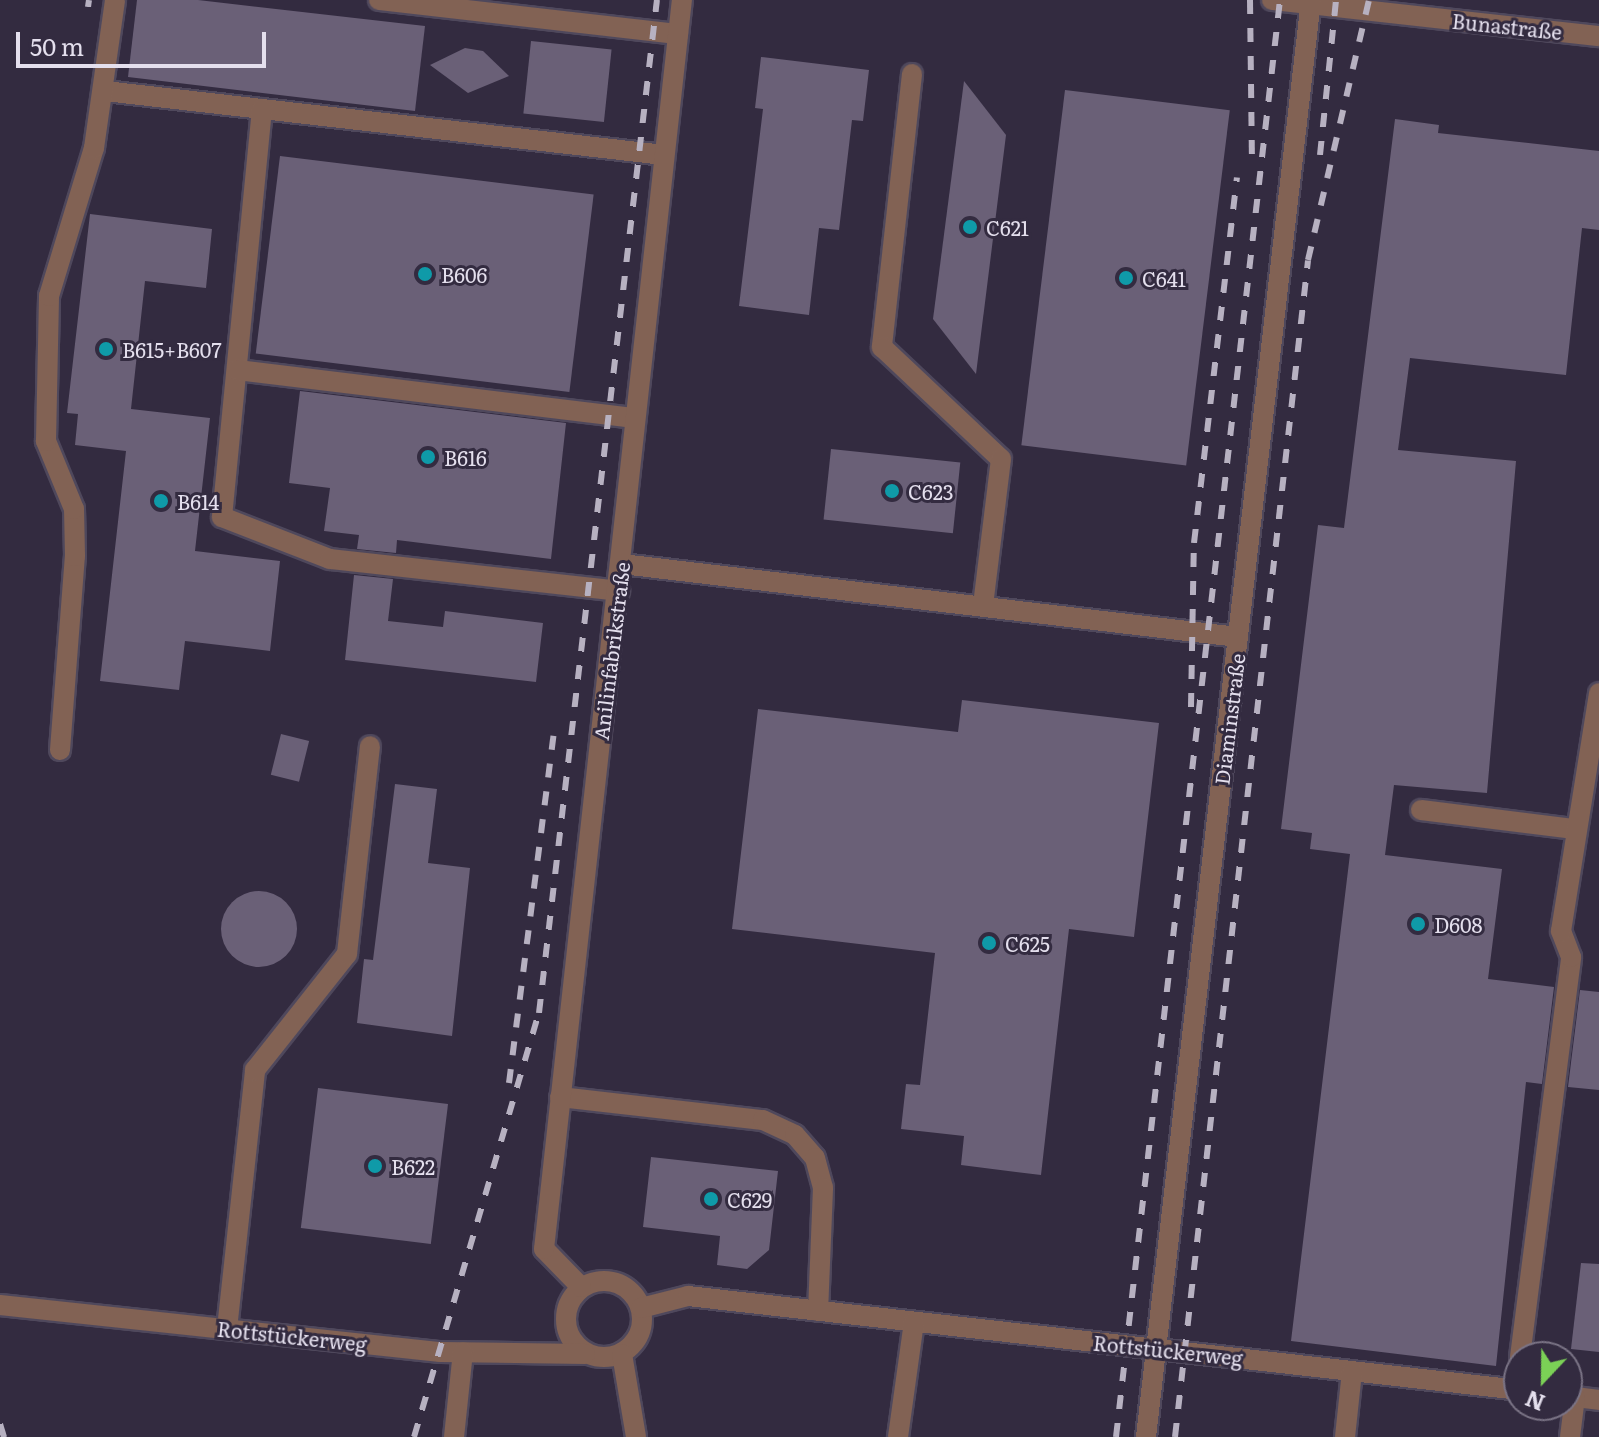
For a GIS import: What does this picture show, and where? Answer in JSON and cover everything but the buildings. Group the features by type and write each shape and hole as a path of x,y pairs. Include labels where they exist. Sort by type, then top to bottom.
{"street":[{"path":"60,750 75,556 74,509 46,441 49,296 105,91 115,0"},
{"path":"379,0 678,34"},
{"name":"Anilinfabrikstraße","path":"581,1287 544,1249 622,564 633,418 682,0"},
{"name":"Bunastraße","path":"1272,0 1599,36"},
{"name":"Diaminstraße","path":"1146,1437 1310,2"},
{"path":"912,74 882,347 1001,459 983,606"},
{"path":"105,91 664,155"},
{"path":"262,109 222,517 330,559 619,591"},
{"path":"237,370 633,418"},
{"path":"622,564 1238,637"},
{"path":"1522,1341 1571,957 1561,931 1573,829 1590,772 1599,693"},
{"path":"227,1329 255,1070 347,954 370,746"},
{"path":"1421,810 1573,829"},
{"path":"560,1097 763,1120 795,1135 815,1158 823,1188 818,1311"},
{"path":"622,1354 585,1354 573,1343 565,1313 581,1287 617,1282 641,1308 642,1326 622,1354 636,1437"},
{"name":"Rottstückerweg","path":"641,1308 688,1296 1503,1388"},
{"name":"Rottstückerweg","path":"0,1305 463,1352 585,1354"},
{"path":"898,1437 914,1322"},
{"path":"454,1437 463,1352"},
{"path":"1345,1437 1352,1371"}],"railway":[{"path":"88,7 89,0"},
{"path":"414,1437 539,1013 657,0"},
{"path":"1250,0 1252,156"},
{"path":"1116,1437 1280,0"},
{"path":"1320,155 1336,0"},
{"path":"1175,1437 1308,260 1369,0"},
{"path":"1191,707 1194,543 1237,178"},
{"path":"509,1083 555,722"},
{"path":"0,1424 4,1437"}],"place":[{"name":"C621","path":"970,227"},
{"name":"B606","path":"425,274"},
{"name":"C641","path":"1126,278"},
{"name":"B615+B607","path":"106,349"},
{"name":"B616","path":"428,457"},
{"name":"C623","path":"892,491"},
{"name":"B614","path":"161,501"},
{"name":"D608","path":"1418,924"},
{"name":"C625","path":"989,943"},
{"name":"B622","path":"375,1166"},
{"name":"C629","path":"711,1199"}]}
